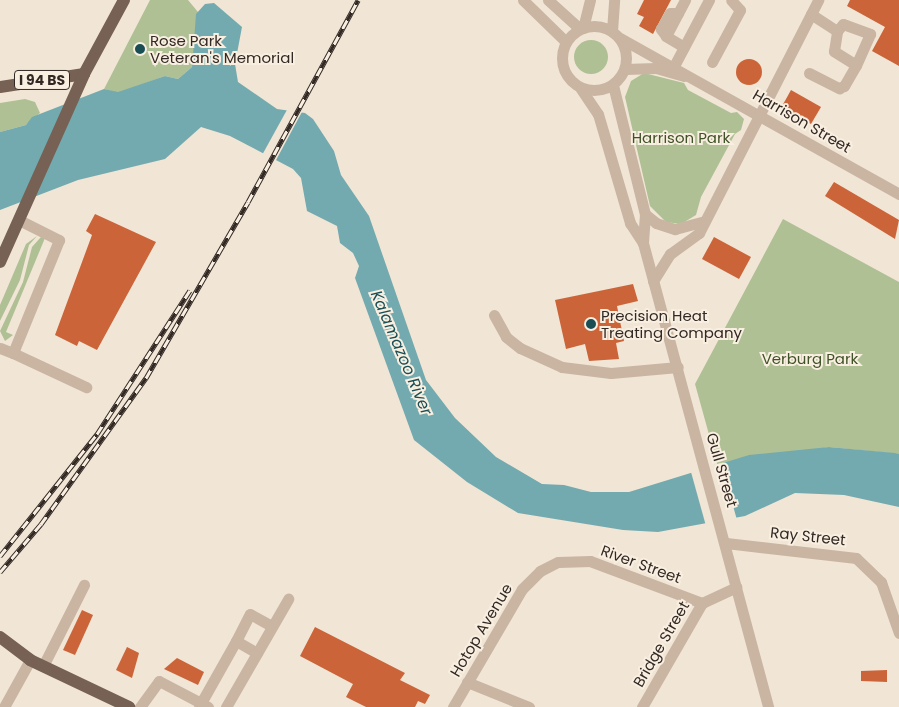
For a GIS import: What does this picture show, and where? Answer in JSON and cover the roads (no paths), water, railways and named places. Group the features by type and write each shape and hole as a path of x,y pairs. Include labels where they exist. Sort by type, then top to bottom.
{"main road":[{"path":"0,262 83,78 124,0"},
{"name":"I 94 BS","path":"0,87 83,78"},
{"path":"0,637 30,660 129,707"}],"street":[{"path":"523,0 566,42"},
{"path":"548,0 581,28 602,26 616,34"},
{"path":"590,0 581,28 566,42 562,58 565,74 581,89 603,90 613,85 625,69 627,58 616,34 614,0"},
{"path":"684,48 666,36 685,0"},
{"path":"674,66 709,0"},
{"path":"712,62 741,8 731,0"},
{"path":"653,281 670,254 699,233 702,222 818,0"},
{"path":"811,14 837,31"},
{"path":"809,72 839,88 844,86 856,65 870,34 843,24 837,31 834,50 856,65"},
{"name":"Harrison Street","path":"616,34 899,194"},
{"name":"Harrison Street","path":"625,69 656,68 688,76"},
{"name":"Gull Street","path":"613,85 645,214 643,242 725,540 768,707"},
{"name":"Gull Street","path":"581,89 598,114 630,223 643,242"},
{"path":"645,214 656,223 675,229 702,222"},
{"path":"13,353 59,240 19,220"},
{"path":"494,315 506,337 520,348 562,367 610,373 678,367"},
{"path":"0,348 86,388"},
{"name":"Ray Street","path":"725,540 856,558 881,582 899,633"},
{"name":"River Street","path":"540,571 567,560 590,561 702,603"},
{"name":"Hotop Avenue","path":"453,707 513,601 540,571"},
{"path":"43,666 84,585"},
{"name":"Bridge Street","path":"642,707 702,603 737,586"},
{"path":"226,707 288,598"},
{"path":"140,707 159,681 203,706 250,614 272,626"},
{"path":"236,641 257,653"},
{"path":"4,707 30,660"},
{"path":"467,682 529,707"}],"water":[{"name":"Kalamazoo River","path":"214,3 242,27 235,64 238,82 277,109 305,113 313,119 334,151 341,175 369,216 426,380 455,418 496,457 542,484 564,485 591,492 629,492 749,455 829,447 895,453 899,454 899,507 844,495 795,493 745,516 658,532 623,530 518,513 467,482 414,440 355,278 359,266 353,253 340,243 337,226 307,211 301,178 293,169 230,136 201,127 165,159 78,180 0,210 0,132 26,125 32,117 104,89 118,92 165,76 178,79 192,67 196,14 205,4"}],"railway":[{"path":"0,572 41,524 146,378 248,202 358,0"},
{"path":"0,556 97,434 190,290"}],"place":[{"name":"Rose Park Veteran's Memorial","path":"140,49"},
{"name":"Precision Heat Treating Company","path":"591,324"}],"park label":[{"name":"Harrison Park","path":"681,138"},
{"name":"Verburg Park","path":"810,359"}]}
